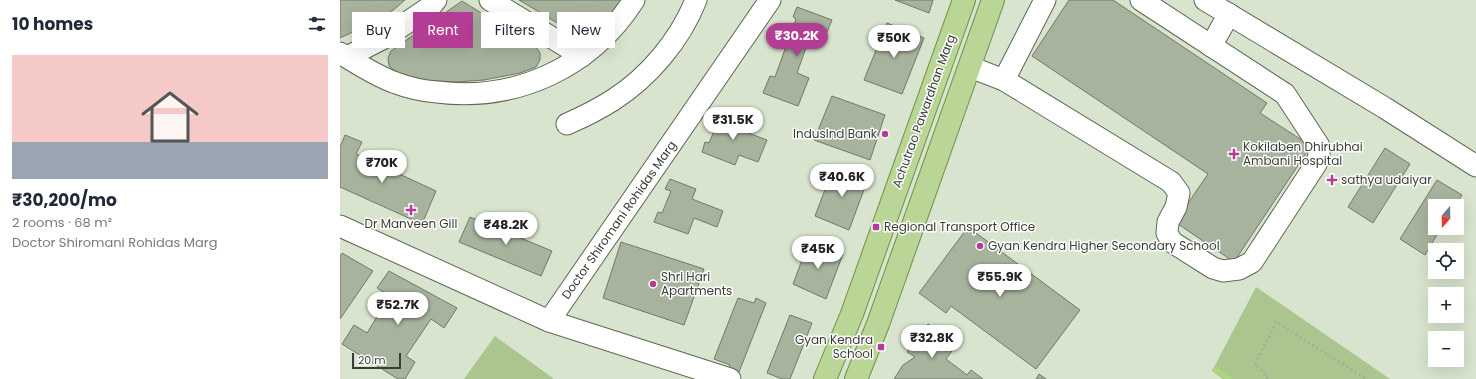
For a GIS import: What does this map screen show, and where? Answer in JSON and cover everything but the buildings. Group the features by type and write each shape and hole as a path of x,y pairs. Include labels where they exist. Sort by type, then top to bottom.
{"main road":[{"name":"Achutrao Pawardhan Marg","path":"825,379 852,314 964,0"},
{"path":"856,379 881,317 994,0"}],"street":[{"path":"343,55 384,38 430,7 436,0"},
{"path":"490,0 582,56"},
{"path":"343,55 396,84 424,91 454,94 484,93 516,87 541,80 571,64 582,56 612,30 634,0"},
{"path":"567,124 615,99 630,88 650,69 666,51 680,30 696,0"},
{"name":"Doctor Shiromani Rohidas Marg","path":"549,321 770,0"},
{"path":"1004,80 1045,0"},
{"path":"970,67 1004,80 1171,182 1179,193 1176,207 1168,222 1167,233 1172,242 1213,268 1223,271 1239,269 1252,262 1316,164 1319,155 1319,146 1285,94 1141,0"},
{"path":"1205,0 1385,108 1476,166"},
{"path":"1211,46 1229,14"},
{"path":"340,226 549,321 730,379"}],"path":[{"path":"1267,379 1268,376 1255,364 1276,322 1366,379"}],"green space":[{"path":"1256,287 1390,379 1223,379 1212,371"},
{"path":"495,336 554,379 464,379"}],"waterway":[{"path":"1216,370 1229,379"}],"place":[{"name":"IndusInd Bank","path":"885,134"},
{"name":"Kokilaben Dhirubhai Ambani Hospital","path":"1234,154"},
{"name":"sathya udaiyar","path":"1332,180"},
{"name":"Dr Manveen Gill","path":"411,210"},
{"name":"Regional Transport Office","path":"876,227"},
{"name":"Gyan Kendra Higher Secondary School","path":"980,246"},
{"name":"Shri Hari Apartments","path":"653,284"},
{"name":"Gyan Kendra School","path":"881,347"}]}
